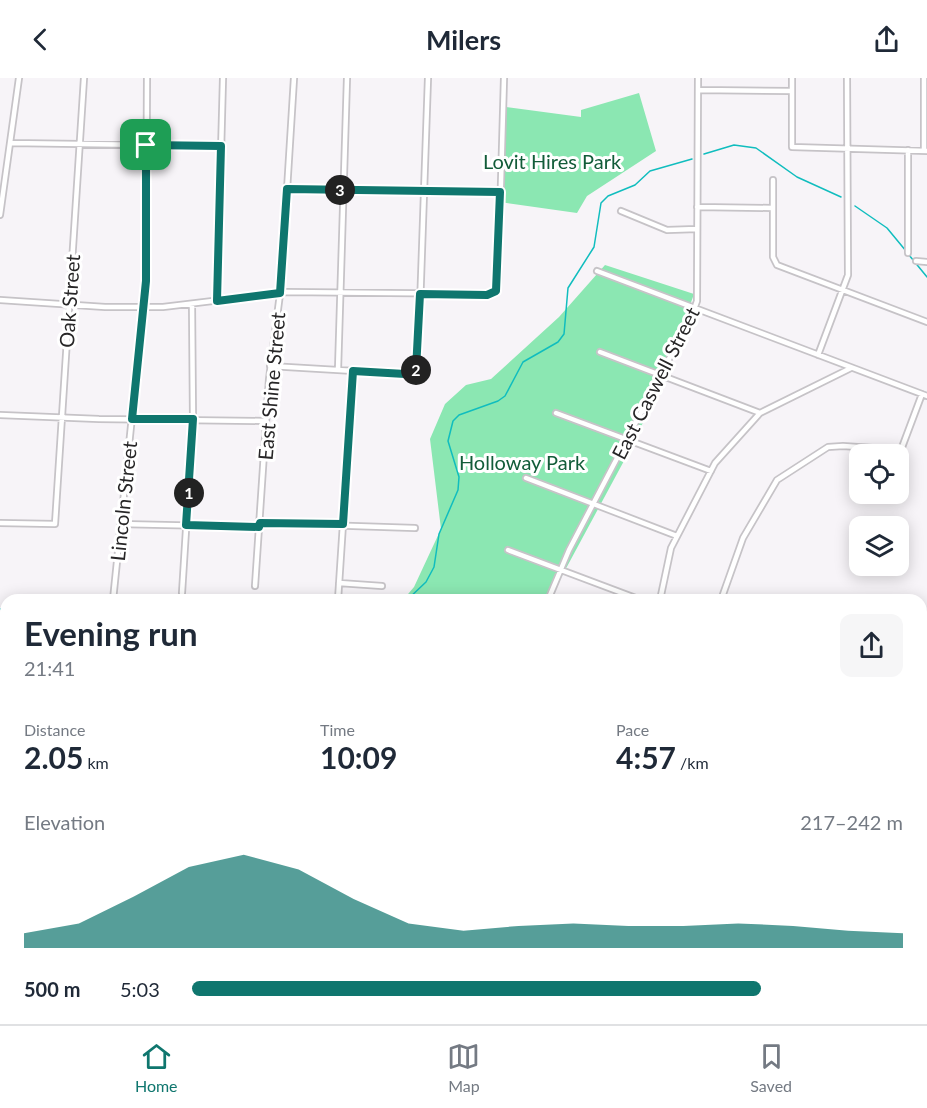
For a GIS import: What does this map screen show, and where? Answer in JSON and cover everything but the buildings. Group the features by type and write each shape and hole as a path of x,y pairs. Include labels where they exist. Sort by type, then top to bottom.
{"street":[{"path":"0,215 19,78"},
{"name":"Oak Street","path":"0,523 55,524 84,78"},
{"name":"Lincoln Street","path":"114,594 144,307 147,250 147,78"},
{"path":"217,301 223,78"},
{"name":"East Shine Street","path":"255,586 270,366 280,293 294,78"},
{"path":"338,370 347,78"},
{"path":"270,366 405,374 416,370 428,78"},
{"path":"0,300 144,307 192,304 280,293 492,294 498,286 504,78"},
{"name":"East Caswell Street","path":"550,594 559,570 694,308 698,78"},
{"path":"792,78 792,147 925,150 924,78"},
{"path":"818,355 848,275 846,78"},
{"path":"698,90 792,92"},
{"path":"10,143 221,146"},
{"path":"908,150 908,254"},
{"path":"773,180 774,261 777,265 927,322"},
{"path":"287,189 500,192"},
{"path":"697,207 772,208"},
{"path":"621,212 667,230 697,230"},
{"path":"916,261 927,262"},
{"path":"597,271 926,395 901,450 828,447 777,480 743,538 723,594"},
{"path":"182,593 193,419 192,304"},
{"path":"600,352 760,414"},
{"path":"661,594 671,548 711,471 760,414 851,368"},
{"path":"339,594 353,371"},
{"path":"556,413 711,471"},
{"path":"0,415 266,421"},
{"path":"526,478 677,536"},
{"path":"120,524 343,524 416,528"},
{"path":"508,549 625,594"},
{"path":"339,583 382,586"}],"green space":[{"name":"Lovit Hires Park","path":"639,93 656,151 587,196 577,213 500,202 506,107 581,117 581,110"},
{"name":"Holloway Park","path":"605,265 694,294 665,375 632,446 552,594 408,594 414,587 441,529 430,439 445,404 466,385 491,379 559,317"}],"waterway":[{"path":"704,154 734,145 756,148 797,177 841,197"},
{"path":"413,594 426,582 434,567 439,534 458,490 459,477 448,441 453,421 459,415 498,401 505,396 523,362 558,342 564,334 568,288 594,247 601,203 608,196 635,185 650,171 692,159"},
{"path":"855,206 887,228 906,251"},
{"path":"909,255 927,277"}],"route":[{"path":"146,145 221,146 217,301 280,293 287,189 500,192 496,291 487,295 420,294 416,370 405,374 353,371 343,524 260,523 259,527 186,525 193,419 132,419 146,281 146,145"}]}
